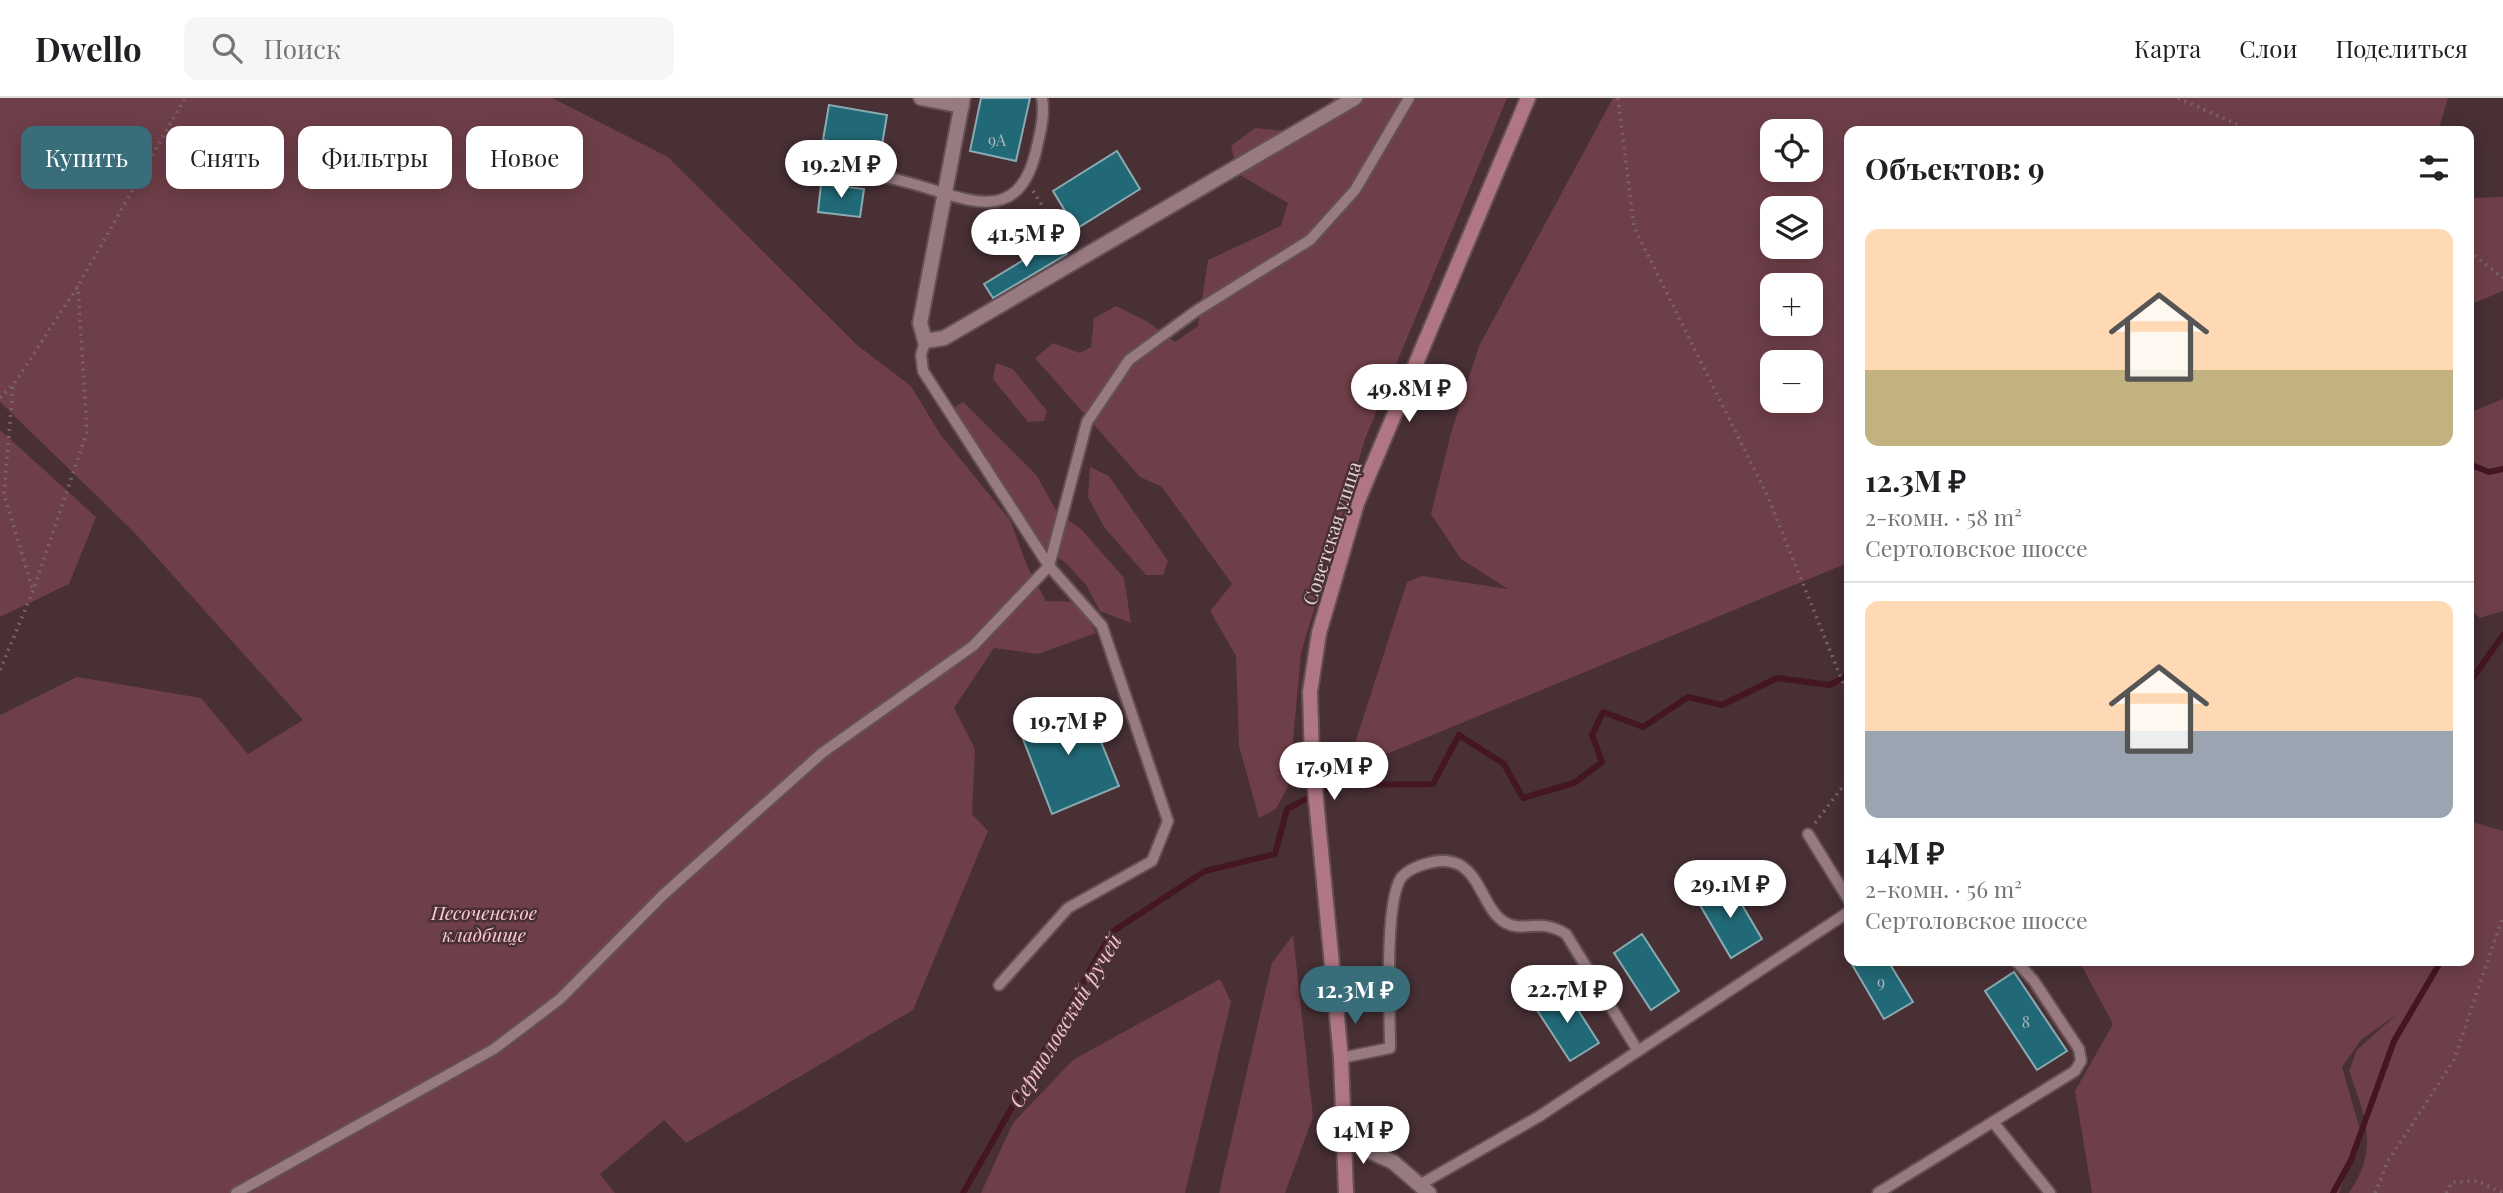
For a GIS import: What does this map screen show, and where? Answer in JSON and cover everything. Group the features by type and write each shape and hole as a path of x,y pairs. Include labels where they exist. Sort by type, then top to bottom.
{"main road":[{"name":"Советская улица","path":"1346,1193 1341,1058 1325,915 1312,758 1310,692 1319,633 1348,529 1528,98"}],"street":[{"path":"921,98 962,102 920,323 925,341 944,338 1355,98"},
{"path":"1345,1140 1393,1162 1425,1188"}],"lane":[{"path":"817,165 904,181 985,203 1002,200 1018,191 1027,181 1044,112 1042,98"},
{"path":"236,1193 494,1049 560,999 663,895 802,771 973,646 1049,566 1087,422 1129,360 1196,311 1310,240 1355,190 1409,98"},
{"path":"925,341 921,355 923,371 1049,566 1102,626 1168,821 1152,861 1068,908 999,985"},
{"path":"1808,834 1844,892"},
{"path":"1341,1058 1390,1048 1392,908 1402,878 1418,866 1439,860 1460,865 1477,881 1504,922 1517,927 1550,924 1566,934 1639,1051"},
{"path":"1425,1188 1538,1117 1844,915"},
{"path":"1878,1193 2075,1071 2081,1061 2080,1049 2021,966"},
{"path":"1993,1122 2050,1193"}],"path":[{"path":"0,398 14,384 78,286 185,98"},
{"path":"1618,98 1634,227 1767,495 1844,687"},
{"path":"2178,98 2241,126"},
{"path":"1027,181 1076,261"},
{"path":"2474,255 2503,278"},
{"path":"0,670 33,592 87,432 78,286"},
{"path":"14,384 4,494 33,592"},
{"path":"1808,834 1844,785"},
{"path":"2375,1193 2388,1161 2454,1060 2503,916"},
{"path":"2446,1193 2452,1182 2478,1181 2502,1193"}],"green space":[{"name":"Песоченское кладбище","path":"0,98 552,98 668,157 857,345 911,386 940,434 1010,520 1028,568 1046,601 1080,602 1096,633 1038,654 994,648 954,708 975,749 972,814 988,831 913,1010 686,1143 664,1120 600,1174 615,1193 0,1193 0,715 77,677 201,698 248,754 303,720 133,531 0,402"},
{"path":"1332,98 1507,98 1365,439 1301,653 1289,784 1276,809 1259,818 1239,746 1236,656 1210,611 1232,584 1162,487 1140,477 1035,358 1053,343 1080,353 1091,347 1094,318 1116,306 1148,322 1175,342 1198,326 1208,260 1281,226 1288,203 1238,174 1231,146 1255,128 1307,133 1333,119"},
{"path":"1613,98 2448,98 2440,126 1844,126 1844,564 1346,771 1407,582 1422,576 1508,589 1461,559 1431,514 1451,433 1479,346"},
{"path":"2503,197 2503,291 2474,303 2474,198"},
{"path":"996,363 1013,369 1047,411 1044,421 1028,422 993,379"},
{"path":"2503,399 2503,611 2480,618 2474,613 2474,411"},
{"path":"963,402 1037,476 1057,512 1082,530 1124,578 1131,623 1100,611 1086,585 1066,563 1034,542 953,408"},
{"path":"0,430 96,517 69,584 0,617"},
{"path":"1090,467 1109,476 1168,561 1163,575 1146,575 1104,527 1088,497"},
{"path":"2474,822 2503,831 2503,1193 2349,1193 2359,1177 2364,1161 2367,1132 2349,1071 2357,1050 2397,1014 2361,1040 2342,1067 2361,1133 2339,1193 2092,1193 2075,1091 2113,1024 2082,966 2474,966"},
{"path":"1293,935 1313,1117 1285,1193 1219,1193 1272,963"},
{"path":"1220,979 1231,1002 1185,1193 981,1193 1013,1123 1073,1060"}],"building":[{"path":"981,98 1030,98 1016,161 970,151"},
{"path":"829,105 887,115 881,151 823,140"},
{"path":"1117,151 1140,189 1076,229 1053,191"},
{"path":"821,184 864,189 860,217 818,212"},
{"path":"1058,239 1067,254 993,298 984,284"},
{"path":"1084,700 1119,786 1052,814 1018,726"},
{"path":"1728,881 1762,939 1731,958 1697,900"},
{"path":"1642,934 1679,991 1651,1010 1614,953"},
{"path":"1853,966 1891,966 1913,1002 1884,1019"},
{"path":"2014,972 2067,1051 2037,1070 1985,991"},
{"path":"1564,988 1599,1043 1570,1061 1535,1007"}],"waterway":[{"name":"Сертоловский ручей","path":"2474,466 2489,472 2503,469"},
{"path":"2474,676 2503,635"},
{"name":"Сертоловский ручей","path":"963,1193 1112,932 1205,871 1275,854 1287,809 1321,791 1343,785 1433,784 1459,735 1504,764 1523,798 1574,783 1602,762 1592,735 1603,712 1643,727 1688,697 1722,705 1777,678 1830,685 1844,677"},
{"path":"2333,1193 2351,1160 2394,1041 2438,966"}]}
